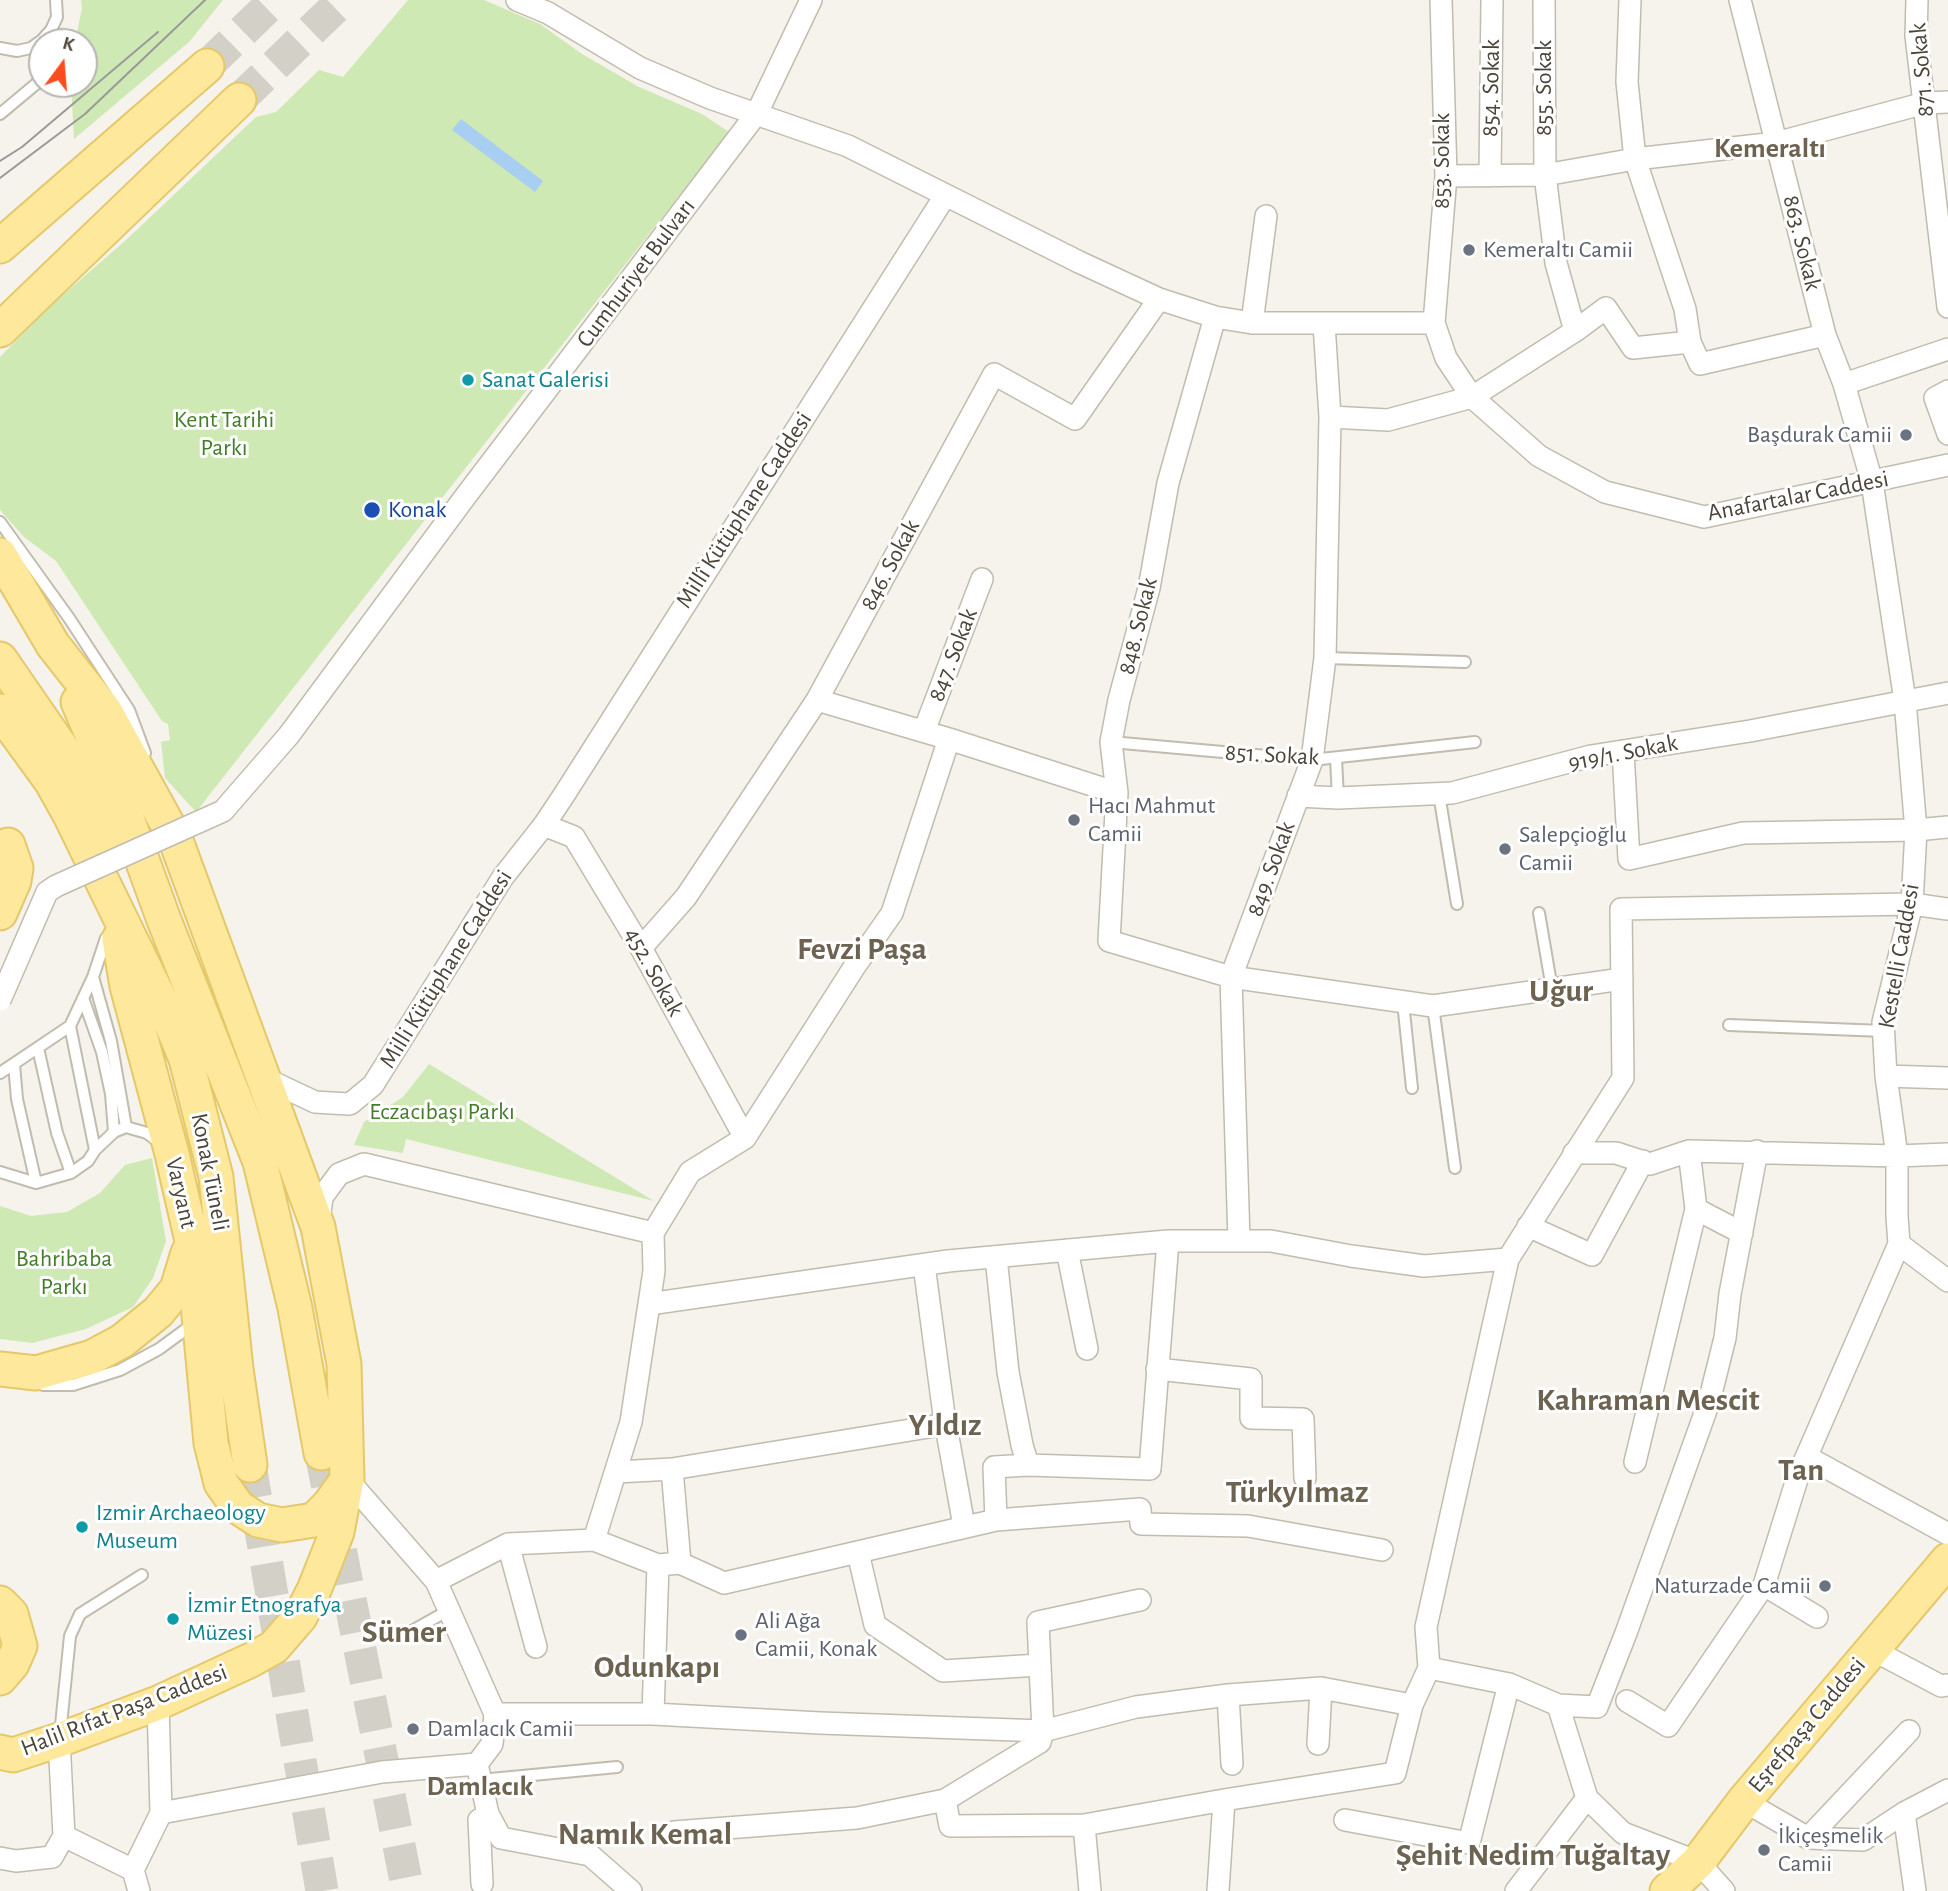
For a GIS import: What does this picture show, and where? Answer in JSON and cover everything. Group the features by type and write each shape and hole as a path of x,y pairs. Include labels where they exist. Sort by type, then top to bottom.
{"main road":[{"path":"0,246 207,65"},
{"path":"0,330 239,100"},
{"path":"0,303 73,258"},
{"path":"0,555 53,645 121,802 164,920"},
{"name":"Halil Rıfat Paşa Caddesi","path":"0,1752 13,1755 158,1703 274,1647 300,1617 314,1590 337,1532 347,1479 344,1364 318,1227 175,838 105,711 53,645"},
{"path":"0,659 67,756 97,804 139,888 164,920"},
{"name":"Konak Tüneli","path":"0,711 51,781 70,815 168,1016 186,1059 216,1177 236,1369 250,1465"},
{"path":"0,751 70,815"},
{"path":"0,913 14,881 16,868 3,851"},
{"name":"Varyant","path":"3,1370 36,1373 65,1366 92,1357 122,1341 158,1312 177,1289 192,1241 172,1154 127,986 111,897"},
{"name":"Konak Tüneli","path":"164,920 260,1162 295,1308 321,1453"},
{"path":"192,1241 211,1443 220,1483 238,1507 258,1520 282,1525 314,1520 329,1505 347,1479"},
{"name":"Eşrefpaşa Caddesi","path":"1667,1891 1698,1862 1744,1801 1948,1560"},
{"path":"0,1603 11,1614 20,1646 12,1664 0,1678"}],"street":[{"path":"517,0 548,13 640,68 710,98 848,146 1159,299 1215,317 1252,323 1434,323"},
{"name":"Cumhuriyet Bulvarı","path":"0,1000 47,892 223,811 289,736 449,519 757,113 811,0"},
{"name":"853. Sokak","path":"1434,323 1446,176 1441,0"},
{"name":"854. Sokak","path":"1490,176 1492,0"},
{"name":"855. Sokak","path":"1544,0 1545,175 1556,262 1575,331"},
{"path":"1630,0 1627,82 1635,159 1685,309 1690,342 1700,364 1825,335"},
{"name":"863. Sokak","path":"1740,0 1825,335 1844,384 1872,482"},
{"name":"871. Sokak","path":"1917,0 1916,36 1948,307"},
{"path":"1446,176 1545,175 1635,159 1776,143 1925,103 1948,102"},
{"name":"Millî Kütüphane Caddesi","path":"544,825 945,196"},
{"path":"1252,323 1266,216"},
{"name":"846. Sokak","path":"641,948 686,897 817,700 993,373 1076,419 1159,299"},
{"path":"1330,417 1388,420 1472,397 1606,308 1633,348 1690,342"},
{"name":"848. Sokak","path":"1215,317 1168,483 1149,588 1119,700 1111,742 1117,793 1109,941 1231,977"},
{"name":"Anafartalar Caddesi","path":"1434,323 1446,358 1472,397 1539,456 1605,492 1704,517 1948,465"},
{"name":"849. Sokak","path":"1231,977 1312,760 1325,658 1330,417 1324,324"},
{"path":"1844,384 1948,349"},
{"path":"1948,391 1935,398 1948,434"},
{"name":"Kestelli Caddesi","path":"1872,482 1905,701 1916,830 1912,904 1883,1022 1886,1076 1897,1156 1899,1244"},
{"name":"847. Sokak","path":"924,731 982,579"},
{"name":"919/1. Sokak","path":"1298,796 1338,798 1452,793 1591,756 1750,731 1948,693"},
{"path":"817,700 1117,793"},
{"path":"594,1540 631,1422 654,1270 653,1233 690,1172 745,1138 892,913 949,739"},
{"path":"1623,751 1629,859 1743,833 1948,827"},
{"name":"452. Sokak","path":"544,825 574,838 641,948 745,1138"},
{"name":"Milli Kütüphane Caddesi","path":"264,1078 315,1102 331,1103 350,1104 373,1084 503,877 544,825"},
{"path":"945,1800 950,1826 1084,1825 1395,1773 1412,1706 1429,1668 1426,1627 1508,1259 1623,1078 1621,909 1912,904 1948,909"},
{"path":"1239,1241 1231,977 1433,1006 1622,979"},
{"path":"1886,1076 1948,1078"},
{"path":"1574,1153 1616,1153 1650,1164 1689,1152 1897,1156 1948,1154"},
{"path":"1635,1461 1696,1209 1689,1152"},
{"path":"1429,1668 1509,1684 1558,1705 1597,1707 1709,1402 1726,1338 1730,1294 1757,1152"},
{"path":"1528,1226 1592,1255 1643,1161"},
{"path":"318,1227 323,1197 338,1174 364,1164 653,1233"},
{"path":"1696,1209 1742,1233"},
{"path":"996,1520 994,1467 1028,1465 1150,1469 1168,1241"},
{"path":"649,1304 924,1265 1168,1241 1271,1241 1424,1266 1508,1259"},
{"path":"1628,1700 1668,1726 1764,1585 1798,1476 1899,1244 1948,1281"},
{"path":"1067,1250 1087,1349"},
{"path":"996,1257 1008,1372 1021,1445 1028,1465"},
{"path":"924,1265 944,1415 964,1526"},
{"path":"1157,1369 1251,1379 1251,1418 1303,1419 1305,1478"},
{"path":"617,1472 672,1469 941,1426 944,1415"},
{"path":"1807,1457 1948,1534"},
{"path":"672,1469 680,1563"},
{"path":"347,1479 436,1581 495,1714 492,1744 479,1772 488,1814 501,1838 590,1855 631,1891"},
{"path":"436,1581 508,1544 594,1540 658,1565 680,1563 724,1583 996,1520 1140,1509 1141,1524 1248,1526 1381,1550"},
{"path":"508,1544 536,1647"},
{"path":"858,1553 875,1625 943,1671 1039,1665"},
{"path":"653,1714 658,1565"},
{"path":"1764,1585 1817,1617"},
{"path":"674,1832 857,1818 945,1800 1040,1742 1043,1731 1038,1622 1140,1600"},
{"path":"1871,1648 1941,1686 1948,1685"},
{"path":"1345,1820 1469,1843 1509,1684"},
{"path":"495,1714 653,1714 1043,1731 1136,1707 1228,1695 1321,1689 1412,1706"},
{"path":"1318,1744 1321,1689"},
{"path":"1228,1695 1232,1764"},
{"path":"139,1891 133,1870 161,1814 158,1703"},
{"path":"1558,1705 1587,1798 1623,1833 1698,1862 1724,1891"},
{"path":"1808,1838 1909,1731"},
{"path":"0,1858 16,1861 52,1857 64,1836 59,1740"},
{"path":"161,1814 382,1772 479,1772"},
{"path":"1744,1801 1808,1838 1863,1840 1904,1813 1948,1790"},
{"path":"1516,1891 1587,1798"},
{"path":"1218,1891 1224,1800"},
{"path":"1904,1813 1915,1891"},
{"path":"482,1884 479,1820 488,1814"},
{"path":"1084,1825 1090,1891"},
{"path":"64,1836 133,1870"}],"lane":[{"path":"52,28 57,17 56,0"},
{"path":"0,48 17,51 28,49"},
{"path":"0,114 28,91"},
{"path":"0,522 69,618 130,710 148,761"},
{"path":"1325,658 1465,662"},
{"name":"851. Sokak","path":"1111,742 1312,760 1475,742"},
{"path":"1336,758 1338,798"},
{"path":"152,774 175,838"},
{"path":"1438,794 1457,904"},
{"path":"0,1073 70,1026 104,948 111,897"},
{"path":"1539,913 1552,989"},
{"path":"93,977 111,1041 126,1127"},
{"path":"83,998 102,1052 111,1094 114,1132"},
{"path":"1403,1002 1412,1088"},
{"path":"1433,1006 1455,1168"},
{"path":"1729,1025 1884,1031"},
{"path":"70,1026 95,1150"},
{"path":"38,1048 57,1133 71,1173"},
{"path":"14,1064 17,1099 36,1183"},
{"path":"0,1172 36,1183 71,1173 88,1161 95,1150 114,1132 126,1127 147,1133 172,1154"},
{"path":"3,1370 43,1385 73,1385 120,1370 159,1349 198,1320"},
{"path":"59,1740 71,1636 80,1614 142,1575"},
{"path":"401,1637 449,1610"},
{"path":"479,1772 617,1767"}],"green space":[{"path":"81,0 223,0 189,42 74,139 72,98 98,98 98,28 78,28"},
{"name":"Kent Tarihi Parkı","path":"408,0 484,0 540,24 582,54 639,87 702,114 729,132 196,812 165,778 161,742 170,740 168,724 162,721 56,561 24,537 0,510 0,357 49,307 125,241 256,117 276,112 319,70 343,77"},
{"name":"Eczacıbaşı Parkı","path":"429,1064 654,1201 406,1139 403,1153 354,1145 364,1122 403,1097"},
{"name":"Bahribaba Parkı","path":"152,1158 166,1241 153,1278 133,1307 86,1329 32,1343 0,1339 0,1206 31,1216 67,1212 100,1193 125,1165"}],"water":[{"path":"461,119 543,181 535,192 452,130"}],"tunnel":[{"path":"207,66 275,0"},
{"path":"239,100 343,0"},
{"path":"321,1453 408,1891"},
{"path":"250,1465 322,1891"}],"tram line":[{"path":"0,178 85,114 205,0"},
{"path":"0,161 22,147 158,32"}],"place":[{"name":"Kemeraltı Camii","path":"1469,250"},
{"name":"Sanat Galerisi","path":"468,380"},
{"name":"Başdurak Camii","path":"1906,435"},
{"name":"Konak","path":"372,510"},
{"name":"Hacı Mahmut Camii","path":"1074,820"},
{"name":"Salepçioğlu Camii","path":"1505,849"},
{"name":"Izmir Archaeology Museum","path":"82,1527"},
{"name":"Naturzade Camii","path":"1825,1586"},
{"name":"İzmir Etnografya Müzesi","path":"173,1619"},
{"name":"Ali Ağa Camii, Konak","path":"741,1635"},
{"name":"Damlacık Camii","path":"413,1729"},
{"name":"İkiçeşmelik Camii","path":"1764,1850"}],"district":[{"name":"Kemeraltı","path":"1770,149"},
{"name":"Fevzi Paşa","path":"862,949"},
{"name":"Uğur","path":"1561,991"},
{"name":"Kahraman Mescit","path":"1648,1400"},
{"name":"Yıldız","path":"945,1425"},
{"name":"Tan","path":"1801,1470"},
{"name":"Türkyılmaz","path":"1297,1492"},
{"name":"Sümer","path":"404,1632"},
{"name":"Odunkapı","path":"657,1667"},
{"name":"Damlacık","path":"480,1787"},
{"name":"Namık Kemal","path":"645,1834"},
{"name":"Şehit Nedim Tuğaltay","path":"1533,1855"}]}
